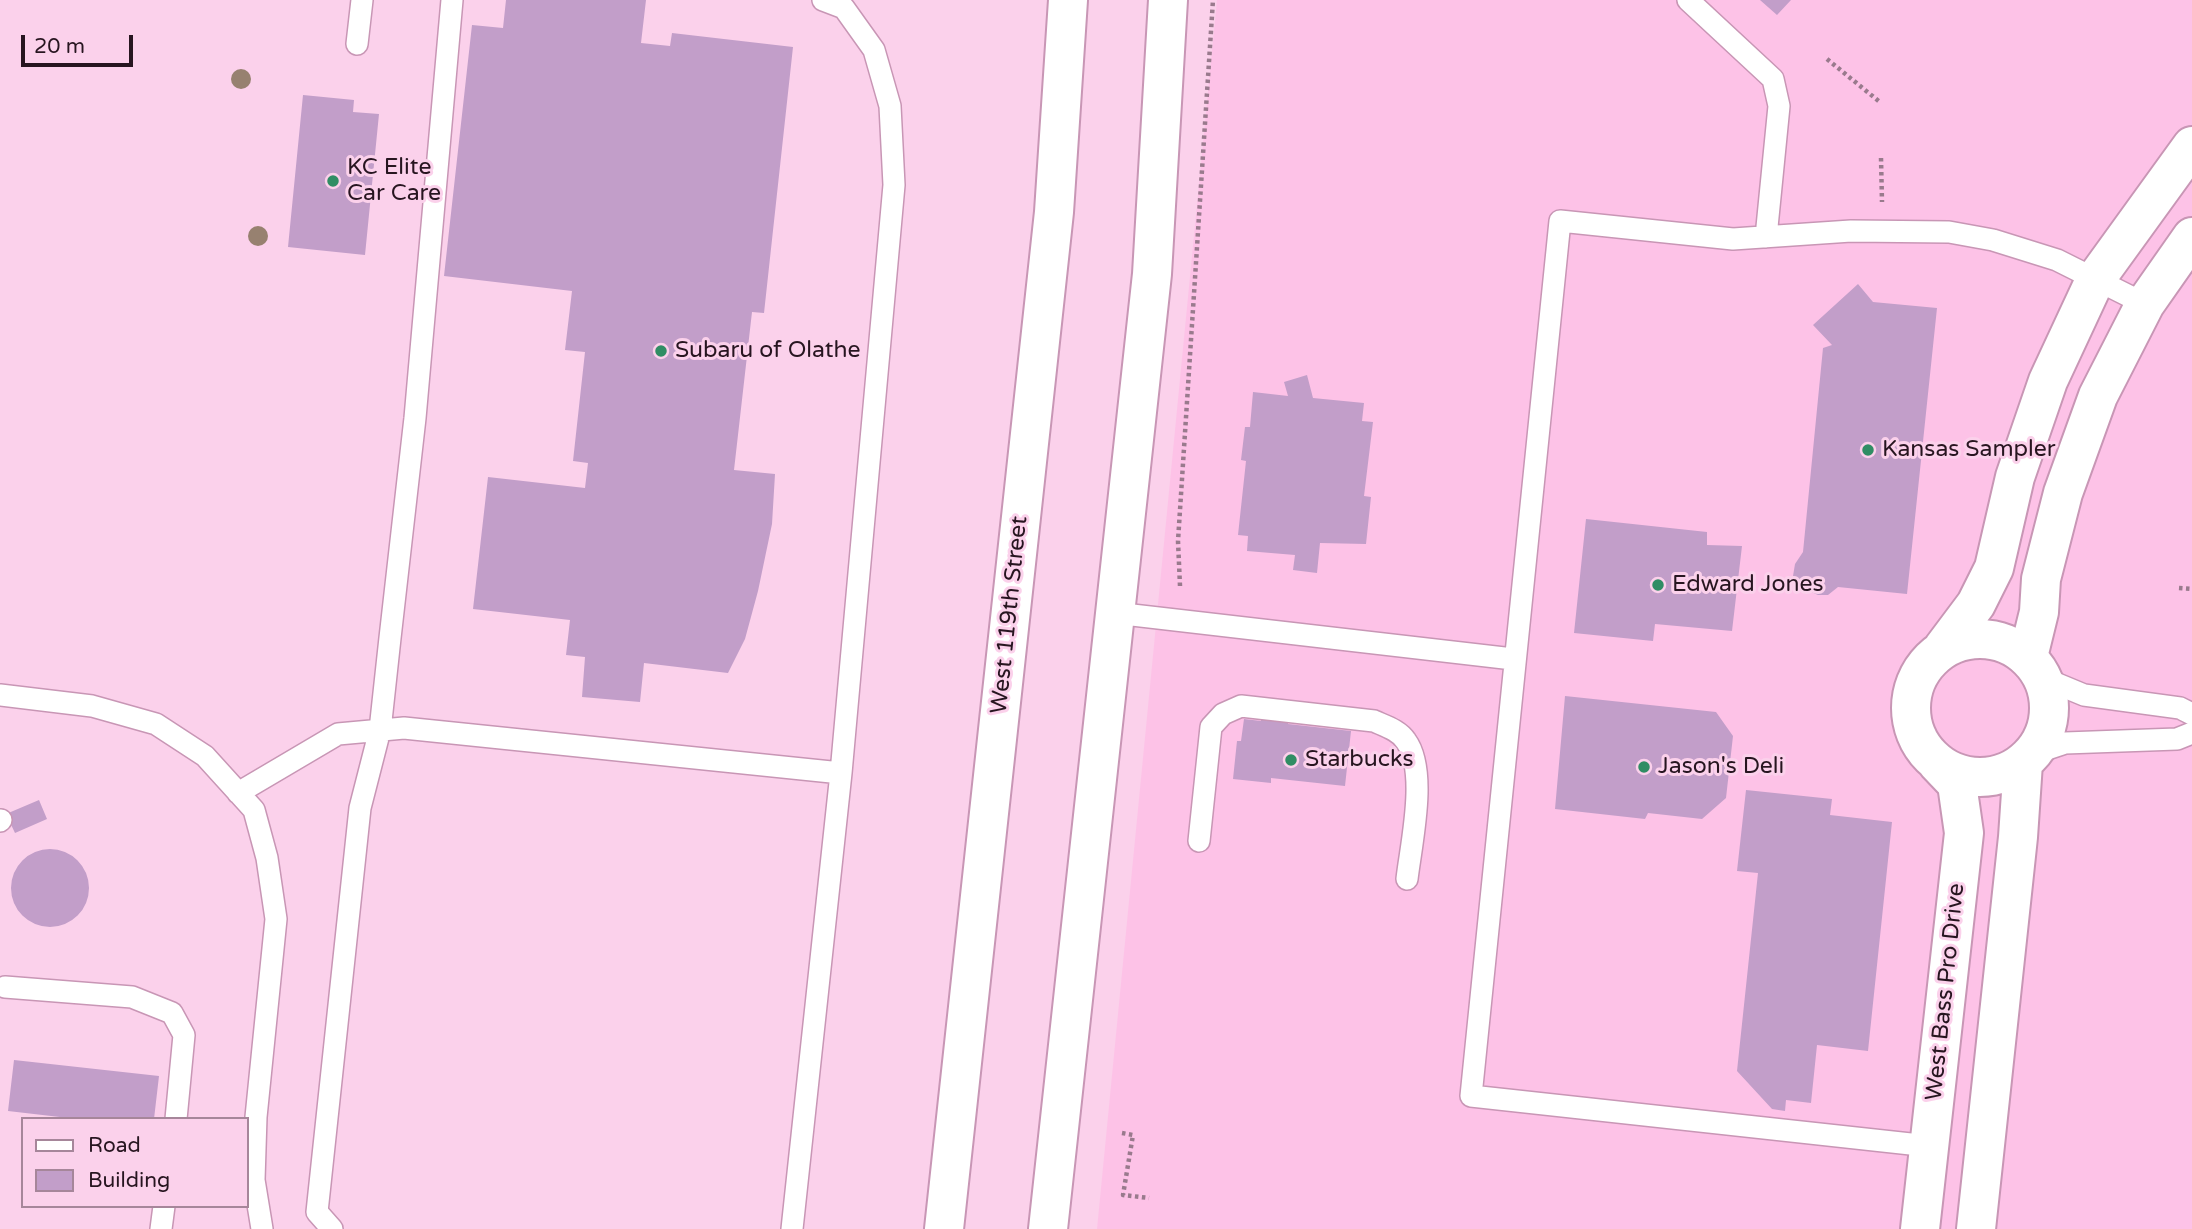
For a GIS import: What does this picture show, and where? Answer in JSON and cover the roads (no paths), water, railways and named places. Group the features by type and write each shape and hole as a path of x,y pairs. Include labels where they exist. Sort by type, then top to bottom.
{"main road":[{"name":"West 119th Street","path":"944,1229 1054,212 1068,0"},
{"path":"1048,1229 1152,274 1168,0"},
{"path":"2029,758 2001,774 1979,778 1957,774 1937,763 1922,747 1912,726 1910,704 1915,682 1926,663 1943,648 1976,604 1994,568 2015,477 2048,381 2095,280 2192,146"},
{"path":"1976,1229 2029,758 2047,725 2049,701 2036,667 2041,579 2063,493 2098,396 2145,304 2192,237"},
{"path":"1943,648 1965,639 1987,638 2010,644 2036,667"},
{"name":"West Bass Pro Drive","path":"1920,1229 1964,833 1957,784 1937,763"}],"lane":[{"path":"357,44 362,0"},
{"path":"332,1229 317,1212 360,808 380,730 415,418 452,0"},
{"path":"792,1229 841,772 894,186 890,106 874,50 844,8 823,0"},
{"path":"1688,0 1773,79 1779,106 1766,237"},
{"path":"1929,1146 1471,1096 1513,659 1560,221 1732,239 1851,231 1949,232 1993,240 2057,260 2145,304"},
{"path":"1115,613 1513,659"},
{"path":"2036,667 2084,695 2180,708 2192,715"},
{"path":"0,695 92,706 156,724 205,756 254,810 267,858 276,919 256,1117 254,1180 262,1229"},
{"path":"1199,841 1211,727 1223,714 1241,706 1374,721 1392,729 1406,741 1415,762 1417,793 1407,879"},
{"path":"238,793 338,734 404,727 841,772"},
{"path":"2029,758 2065,743 2177,739 2192,733"},
{"path":"5,986 132,998 172,1013 184,1035 176,1117"},
{"path":"161,1229 164,1208"}],"place":[{"name":"KC Elite Car Care","path":"333,181"},
{"name":"Subaru of Olathe","path":"661,351"},
{"name":"Kansas Sampler","path":"1868,450"},
{"name":"Edward Jones","path":"1658,585"},
{"name":"Starbucks","path":"1291,760"},
{"name":"Jason's Deli","path":"1644,767"}]}
